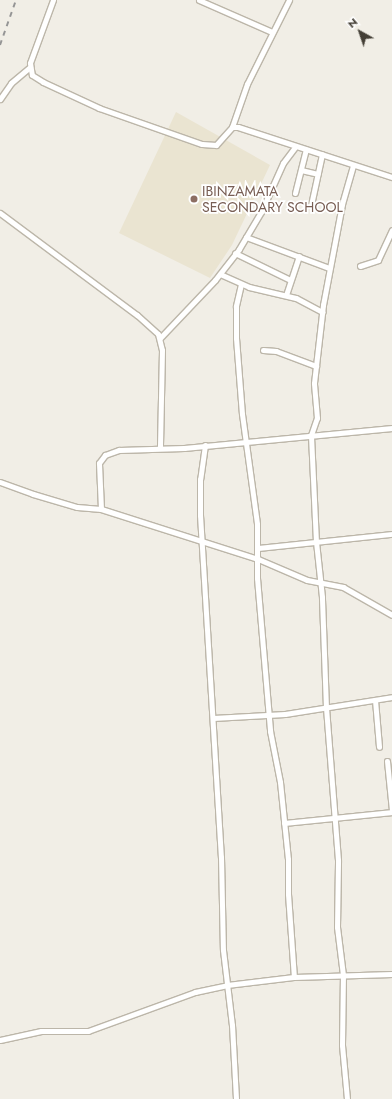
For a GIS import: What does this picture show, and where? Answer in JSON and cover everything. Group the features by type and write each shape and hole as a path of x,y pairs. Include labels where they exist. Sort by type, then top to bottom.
{"street":[{"path":"0,99 11,83 30,67 53,0"},
{"path":"199,0 272,32"},
{"path":"30,67 32,75 43,82 99,108 189,140 216,145 232,127 241,97 289,0"},
{"path":"232,127 238,126 353,166 392,177"},
{"path":"160,448 160,338 220,274 236,254 261,212 283,163 296,146"},
{"path":"295,193 306,149"},
{"path":"311,205 322,154"},
{"path":"348,1099 342,1045 343,975 337,927 336,818 326,708 311,435 317,418 314,384 322,312 329,268 346,185 353,166"},
{"path":"301,170 318,174"},
{"path":"0,213 137,314 160,338"},
{"path":"360,266 378,260 392,230"},
{"path":"246,237 329,268"},
{"path":"236,254 290,280"},
{"path":"286,296 299,256"},
{"path":"220,274 241,284 310,304 322,312"},
{"path":"241,284 235,314 246,440 258,548 257,578 270,715 270,731 284,823 294,977"},
{"path":"263,350 276,351 316,366"},
{"path":"100,509 99,463 105,455 119,450 205,445 246,440 392,428"},
{"path":"205,445 200,479 202,542 213,718 216,799 221,857 221,918 232,1025 236,1099"},
{"path":"0,482 78,507 100,509 258,559 307,580 343,586 392,615"},
{"path":"258,548 392,534"},
{"path":"213,718 270,715 326,708 392,697"},
{"path":"375,700 379,747"},
{"path":"284,823 392,811 388,761"},
{"path":"0,1040 41,1032 88,1031 195,992 227,985 294,977 392,974"}],"shaded area":[{"name":"IBINZAMATA SECONDARY SCHOOL","path":"176,112 270,165 232,245 210,278 119,233"}],"railway":[{"path":"0,45 16,0"}],"place":[{"name":"IBINZAMATA SECONDARY SCHOOL","path":"194,199"}]}
